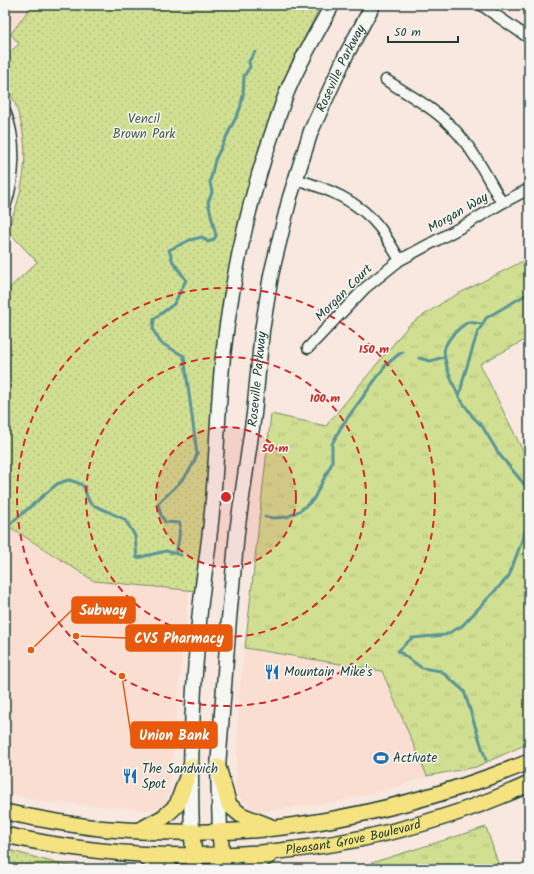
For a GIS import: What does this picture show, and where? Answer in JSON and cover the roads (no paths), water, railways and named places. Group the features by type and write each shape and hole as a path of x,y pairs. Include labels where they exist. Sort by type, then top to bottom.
{"main road":[{"path":"194,863 191,766 194,686 200,609 212,520 218,412 230,302 251,202 287,92 332,5"},
{"name":"Roseville Parkway","path":"223,863 220,832 218,767 229,619 237,532 254,414 262,331 271,275 295,179 311,131 348,49 373,5"},
{"name":"Pleasant Grove Boulevard","path":"5,812 80,825 139,830 220,832 274,828 311,824 363,814 480,781 529,762"},
{"path":"139,830 164,817 177,805 191,766"},
{"path":"218,767 229,805 241,816 274,828"},
{"name":"Pleasant Grove Boulevard","path":"5,835 36,843 63,847 194,863 223,863 274,853 335,844 411,828 473,807 529,784"},
{"path":"247,869 274,853"},
{"path":"142,856 170,869"}],"street":[{"path":"481,5 529,38"},
{"path":"386,80 428,106 453,128 479,161 502,203"},
{"path":"5,111 12,137 13,155 12,178 5,207"},
{"path":"295,179 342,196 361,209 380,228 400,260"},
{"name":"Morgan Way","path":"400,260 529,189"},
{"name":"Morgan Court","path":"308,348 365,288 400,260"}],"waterway":[{"path":"176,554 180,523 165,522 158,504 186,475 197,454 184,356 161,343 153,330 154,319 174,304 186,280 173,262 169,250 190,240 202,237 208,242 213,240 216,236 208,202 212,193 210,182 215,160 240,109 243,95 244,76 250,67 249,61 255,52"},
{"path":"529,293 486,318 477,334 459,397 473,417 482,426 499,454 529,490"},
{"path":"459,397 446,365 444,352 445,347 452,336 468,322 482,324"},
{"path":"265,517 287,517 301,510 313,500 332,463 332,444 341,427 386,365 403,352"},
{"path":"419,358 430,361 444,357"},
{"path":"10,524 57,484 68,480 81,484 84,487 86,496 91,504 124,519 135,536 137,558 166,551 181,555"},
{"path":"486,760 464,691 441,671 422,668 398,651 412,638 445,635 462,626 509,576 529,521"}],"place":[{"name":"CVS Pharmacy","path":"76,636"},
{"name":"Subway","path":"31,650"},
{"name":"Mountain Mike's","path":"272,672"},
{"name":"Union Bank","path":"122,676"},
{"name":"Actívate","path":"381,758"},
{"name":"The Sandwich Spot","path":"130,776"}],"park label":[{"name":"Vencil Brown Park","path":"144,126"}]}
